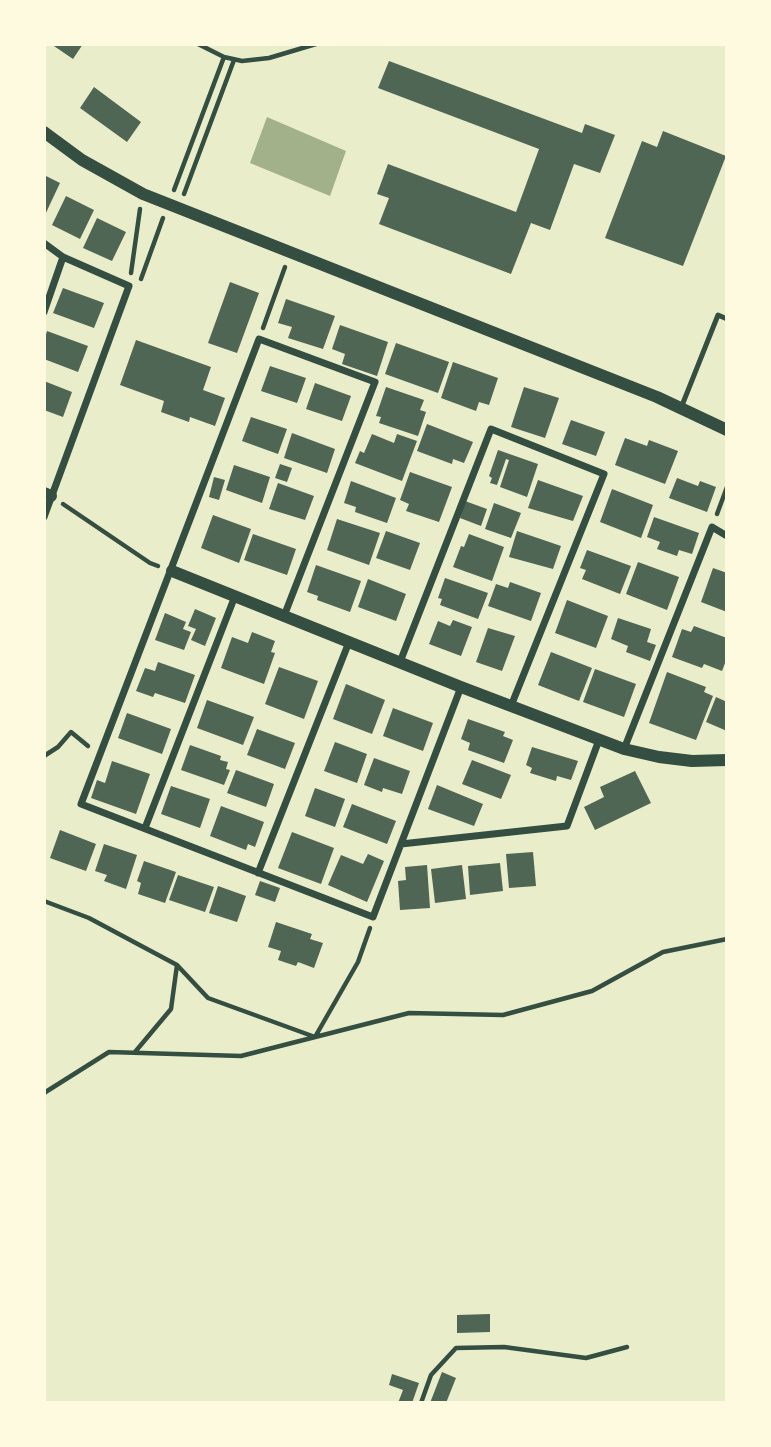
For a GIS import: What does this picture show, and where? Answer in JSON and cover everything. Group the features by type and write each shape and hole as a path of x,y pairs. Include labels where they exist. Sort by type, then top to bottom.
{"street":[{"path":"44,132 82,160 143,194 681,408 727,430"},
{"path":"44,243 63,257 129,286 48,495 44,517"},
{"path":"44,312 63,257"},
{"path":"284,616 375,382 260,339 81,804 373,917 461,687"},
{"path":"400,662 491,429 604,474 511,706"},
{"path":"624,749 712,527 727,536"},
{"path":"172,571 624,749 692,761 727,760"},
{"path":"145,828 235,596"},
{"path":"258,873 349,642"},
{"path":"401,844 567,826 599,740"}],"lane":[{"path":"681,408 718,315 727,319"}],"path":[{"path":"198,44 234,60 269,58 316,44"},
{"path":"179,175 224,57"},
{"path":"179,208 234,60"},
{"path":"143,194 129,286 137,289 161,224"},
{"path":"260,339 290,253"},
{"path":"712,527 727,487"},
{"path":"48,495 150,563 172,571"},
{"path":"44,757 58,747 71,732 100,756"},
{"path":"44,901 89,918 177,965 208,998 316,1037"},
{"path":"316,1037 358,961 373,917"},
{"path":"44,1093 109,1052 241,1056 409,1013 503,1015 592,991 663,952 727,940"},
{"path":"135,1053 171,1009 177,965"},
{"path":"421,1403 431,1375 456,1348 504,1347 586,1358 627,1347"}],"shaded area":[{"path":"267,117 346,151 330,196 250,163"}],"building":[{"path":"51,44 83,44 73,59"},
{"path":"389,61 582,133 585,124 615,135 600,173 574,164 550,230 531,223 511,274 379,224 389,198 377,194 388,164 516,212 539,149 378,88"},
{"path":"94,87 141,122 127,142 80,108"},
{"path":"663,131 726,156 683,266 605,238 642,141 657,147"},
{"path":"44,175 60,183 44,217"},
{"path":"66,196 94,210 80,239 52,225"},
{"path":"97,218 126,232 112,261 83,248"},
{"path":"230,282 259,293 237,353 208,343"},
{"path":"63,288 104,303 94,328 53,313"},
{"path":"286,299 335,316 323,349 288,338 292,327 278,323"},
{"path":"340,325 388,342 377,376 342,364 345,354 332,349"},
{"path":"47,331 88,346 78,372 44,359"},
{"path":"136,340 211,367 203,390 225,398 215,426 190,417 189,422 161,412 164,401 120,385"},
{"path":"396,343 449,362 438,393 385,374"},
{"path":"453,362 498,378 489,405 479,402 476,411 441,398"},
{"path":"270,366 306,378 297,403 261,391"},
{"path":"44,381 72,392 63,417 44,410"},
{"path":"315,383 351,396 342,421 306,409"},
{"path":"386,387 424,400 420,410 426,412 418,436 379,423 381,417 376,416"},
{"path":"524,387 559,398 545,438 511,427"},
{"path":"251,417 287,429 278,454 242,441"},
{"path":"571,420 605,432 596,456 562,444"},
{"path":"427,424 473,442 464,463 453,459 452,464 417,451"},
{"path":"292,433 335,449 327,473 284,458"},
{"path":"372,434 394,443 397,434 417,441 402,481 355,463 360,451 364,453"},
{"path":"625,438 647,446 649,440 678,451 665,484 615,465"},
{"path":"498,450 538,464 527,497 500,487 509,460 506,459 497,485 490,483 492,478 489,476"},
{"path":"280,464 292,468 287,482 275,478"},
{"path":"234,465 270,477 262,503 226,490"},
{"path":"410,472 452,487 439,522 406,511 409,504 400,500"},
{"path":"214,477 225,480 219,500 209,497"},
{"path":"677,478 698,486 700,481 716,487 707,512 669,498"},
{"path":"538,480 583,496 573,521 528,508"},
{"path":"351,481 396,498 387,523 355,512 356,507 344,503"},
{"path":"278,483 314,496 305,520 269,509"},
{"path":"612,489 653,505 641,538 600,522"},
{"path":"465,501 487,509 481,526 460,518"},
{"path":"494,503 521,513 511,538 485,529"},
{"path":"213,515 251,529 239,563 201,548"},
{"path":"654,517 699,533 692,554 679,550 677,556 657,549 660,542 647,537"},
{"path":"337,519 380,533 369,565 327,550"},
{"path":"386,531 420,543 410,570 376,558"},
{"path":"517,531 561,546 553,569 509,557"},
{"path":"253,534 296,549 287,575 244,560"},
{"path":"469,534 504,547 492,581 453,567"},
{"path":"587,550 631,566 620,594 582,579 586,570 580,568"},
{"path":"638,562 679,577 667,610 626,594"},
{"path":"316,565 361,581 350,612 317,600 318,596 307,592"},
{"path":"713,568 727,573 727,612 701,602"},
{"path":"445,578 488,593 478,619 440,605 442,599 438,598"},
{"path":"368,579 406,594 396,621 358,607"},
{"path":"510,582 541,593 531,621 488,606 496,584 508,588"},
{"path":"567,600 608,616 596,648 555,633"},
{"path":"195,609 216,618 205,646 191,640 196,629 188,626"},
{"path":"165,613 186,622 183,629 191,632 184,650 155,640"},
{"path":"618,618 651,629 647,642 656,645 650,661 626,652 628,646 611,639"},
{"path":"453,620 472,627 461,656 429,644 438,621 450,626"},
{"path":"694,626 727,638 727,658 722,671 704,664 702,668 672,657 682,629 691,632"},
{"path":"488,628 515,636 502,671 476,662"},
{"path":"252,632 275,641 271,652 275,653 264,684 221,668 232,637 248,643"},
{"path":"551,652 592,668 579,701 538,685"},
{"path":"158,662 195,675 185,703 155,693 153,697 136,691 145,668 155,671"},
{"path":"279,667 318,681 304,719 265,704"},
{"path":"595,669 636,684 624,717 583,702"},
{"path":"667,672 706,687 704,692 713,696 696,740 649,723"},
{"path":"346,684 385,700 372,734 333,719"},
{"path":"716,697 727,702 727,731 706,722"},
{"path":"207,700 254,717 243,745 197,728"},
{"path":"393,708 433,723 423,751 383,736"},
{"path":"127,713 171,729 162,754 118,738"},
{"path":"468,719 505,732 503,736 513,740 504,763 468,750 470,743 461,739"},
{"path":"257,729 295,743 285,769 247,755"},
{"path":"335,742 367,754 357,783 324,771"},
{"path":"190,745 221,756 220,760 228,762 226,769 230,770 224,785 181,770"},
{"path":"532,747 578,761 571,780 557,776 556,781 530,773 532,768 526,765"},
{"path":"374,758 410,771 402,794 383,788 382,792 364,785"},
{"path":"472,760 511,775 501,799 462,784"},
{"path":"112,761 150,774 136,814 91,798 97,780 105,783"},
{"path":"236,770 274,784 266,807 227,793"},
{"path":"635,771 651,803 595,830 584,807 604,797 600,787"},
{"path":"437,785 483,804 474,826 428,809"},
{"path":"171,786 210,799 200,828 161,814"},
{"path":"315,788 345,799 335,827 305,816"},
{"path":"352,804 396,821 387,844 343,827"},
{"path":"221,806 264,822 255,847 248,844 246,850 210,836"},
{"path":"60,830 96,844 86,871 50,858"},
{"path":"292,832 334,848 321,884 278,868"},
{"path":"104,844 137,855 126,889 104,881 107,875 95,871"},
{"path":"533,852 536,886 509,888 506,854"},
{"path":"368,854 384,861 367,902 328,885 341,855 363,864"},
{"path":"144,861 176,872 165,903 138,894 141,883 137,881"},
{"path":"500,863 503,891 470,895 468,866"},
{"path":"427,865 430,908 400,910 398,881 406,880 405,867"},
{"path":"462,865 466,899 435,903 431,869"},
{"path":"178,875 214,887 205,912 169,900"},
{"path":"260,881 280,888 275,902 255,895"},
{"path":"218,886 246,896 237,922 209,913"},
{"path":"276,922 312,934 310,939 323,943 314,968 298,962 296,966 278,960 281,951 268,947"},
{"path":"490,1314 490,1332 457,1333 457,1315"},
{"path":"442,1372 456,1378 446,1403 430,1403"},
{"path":"392,1374 419,1383 412,1403 398,1403 403,1390 389,1385"}]}
